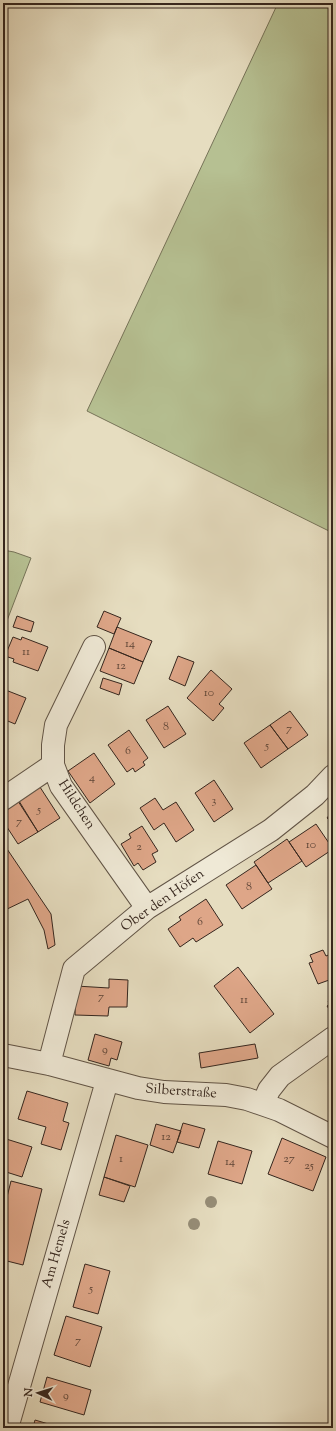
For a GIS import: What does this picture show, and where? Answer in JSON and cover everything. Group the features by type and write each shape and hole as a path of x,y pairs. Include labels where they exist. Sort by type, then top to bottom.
{"street":[{"name":"Hildchen","path":"94,647 56,725 53,745 53,765 61,786 147,908"},
{"path":"3,798 53,765"},
{"name":"Ober den Höfen","path":"49,1064 74,969 147,908 271,830 315,796 333,776"},
{"path":"263,1104 269,1090 280,1076 333,1038"},
{"name":"Silberstraße","path":"3,1055 49,1064 107,1081 138,1088 164,1092 226,1095 247,1099 278,1110 333,1137"},
{"name":"Am Hemels","path":"8,1428 107,1081"}],"green space":[{"path":"278,3 328,3 333,5 333,533 87,411"},
{"path":"3,550 31,558 3,631"}],"building":[{"path":"104,611 121,618 114,634 97,627"},
{"path":"17,616 34,622 31,632 13,627"},
{"path":"117,627 152,641 143,662 109,648"},
{"path":"13,637 21,640 22,637 48,647 38,671 13,662 14,659 5,656"},
{"path":"109,648 143,662 134,684 100,671"},
{"path":"178,656 194,662 185,686 169,679"},
{"path":"211,670 232,689 219,704 224,708 213,721 187,698"},
{"path":"103,678 122,684 119,695 100,688"},
{"path":"3,689 26,698 15,724 3,719"},
{"path":"168,706 186,734 164,748 146,720"},
{"path":"290,711 308,735 288,749 270,725"},
{"path":"270,725 288,749 261,768 244,743"},
{"path":"129,730 148,758 143,762 145,765 135,772 133,768 127,772 108,745"},
{"path":"94,753 115,784 90,803 68,771"},
{"path":"214,780 233,809 214,822 195,793"},
{"path":"38,784 60,818 38,832 16,798"},
{"path":"155,798 163,810 176,802 194,830 176,842 164,823 154,830 140,808"},
{"path":"19,801 38,832 18,844 3,821 3,812"},
{"path":"333,810 333,823 327,818"},
{"path":"316,824 333,849 306,867 289,842"},
{"path":"142,826 158,851 152,854 156,862 143,870 138,863 134,866 121,844 131,838 129,834"},
{"path":"287,839 302,861 268,883 254,862"},
{"path":"3,843 51,914 55,945 48,949 44,930 28,899 3,911"},
{"path":"256,865 272,889 242,909 226,885"},
{"path":"206,899 223,925 196,942 193,938 180,947 168,929 181,920 179,917"},
{"path":"323,950 326,956 333,953 333,980 332,979 318,984 309,963 313,962 310,955"},
{"path":"238,967 274,1014 250,1033 214,986"},
{"path":"109,979 128,980 127,1007 109,1007 108,1016 75,1015 76,986 109,988"},
{"path":"333,997 333,1015 327,1006 330,1004 328,1001"},
{"path":"95,1034 122,1042 117,1060 111,1058 109,1066 88,1060"},
{"path":"255,1044 258,1058 201,1068 199,1053"},
{"path":"27,1091 68,1103 63,1121 69,1123 61,1150 41,1144 46,1127 18,1119"},
{"path":"183,1123 205,1129 199,1148 177,1142"},
{"path":"156,1124 181,1131 173,1153 150,1145"},
{"path":"116,1135 148,1145 135,1187 104,1177"},
{"path":"3,1138 32,1147 22,1177 3,1171"},
{"path":"282,1138 326,1157 313,1191 268,1174"},
{"path":"218,1141 252,1151 242,1184 208,1174"},
{"path":"104,1177 130,1186 124,1202 99,1195"},
{"path":"11,1181 42,1189 23,1265 3,1260 3,1213"},
{"path":"85,1264 110,1271 98,1314 73,1307"},
{"path":"66,1316 102,1327 90,1367 54,1355"},
{"path":"47,1377 91,1390 84,1415 40,1402"},
{"path":"35,1420 62,1428 33,1428"}]}
